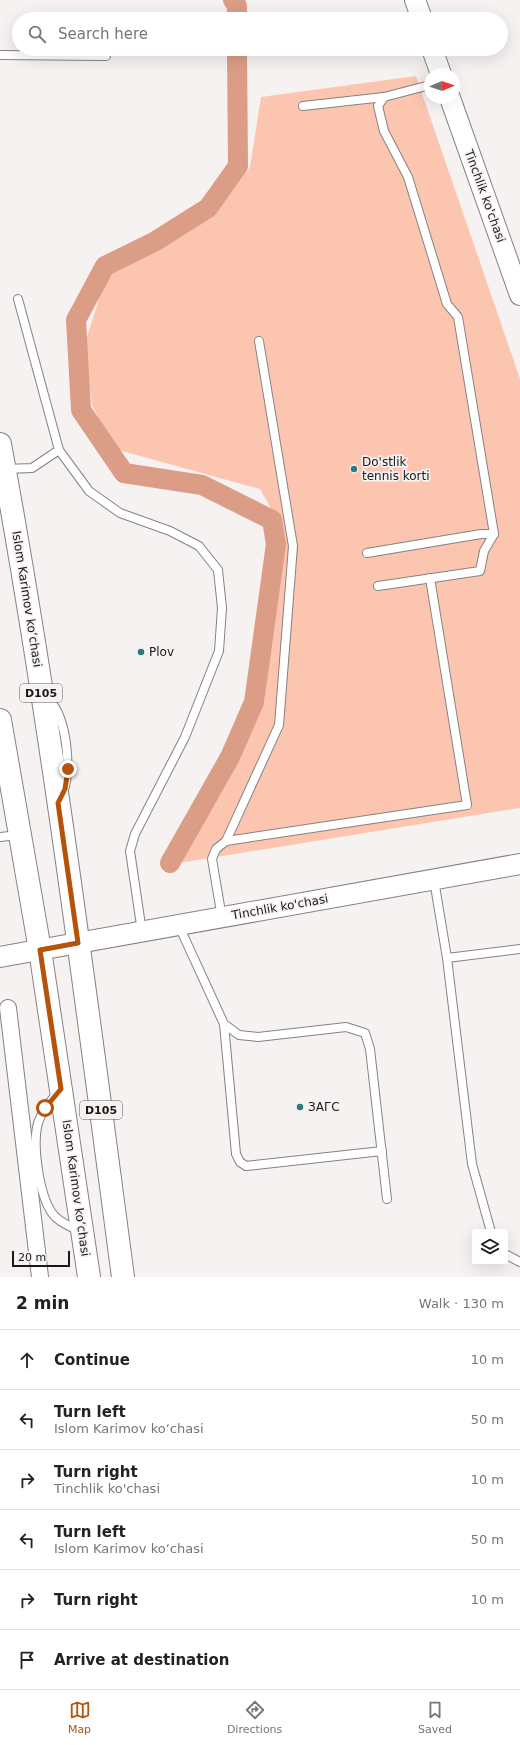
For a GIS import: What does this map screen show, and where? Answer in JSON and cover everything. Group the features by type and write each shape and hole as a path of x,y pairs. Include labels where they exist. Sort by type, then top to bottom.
{"main road":[{"name":"Islom Karimov koʻchasi","path":"0,444 21,556 58,803 123,1277"},
{"name":"Islom Karimov koʻchasi","path":"0,720 10,836 40,950 89,1277"}],"street":[{"path":"415,0 419,12"},
{"path":"435,56 439,68"},
{"name":"Tinchlik ko'chasi","path":"452,104 518,283"},
{"name":"Tinchlik ko'chasi","path":"0,957 520,864"},
{"path":"8,1008 40,1277"}],"lane":[{"path":"0,54 12,54"},
{"path":"303,106 384,97 424,87"},
{"path":"378,586 480,571 484,551 494,534 458,317 447,304 408,177 384,131 378,106 384,97"},
{"path":"18,299 59,450 89,491 120,513 170,531 199,546 218,570 222,608 219,650 185,737 135,834 130,851 142,932"},
{"path":"222,918 212,859 216,849 226,841 279,725 293,546 259,341"},
{"path":"5,469 32,468 59,450"},
{"path":"368,553 481,534 494,534"},
{"path":"226,841 467,805 430,578"},
{"path":"433,880 447,958 472,1164 490,1229"},
{"path":"178,925 224,1024 236,1154 240,1162 246,1166 382,1151"},
{"path":"447,958 520,949"},
{"path":"224,1024 238,1035 258,1037 346,1027 365,1033 370,1048 387,1199"},
{"path":"61,1089 45,1108 38,1124 36,1144 39,1174 43,1194 52,1213 62,1222 82,1233"},
{"path":"508,1256 520,1262"}],"shaded area":[{"name":"Do'stlik tennis korti","path":"416,76 424,99 424,104 426,104 520,379 520,808 179,863 264,703 285,533 260,489 115,449 92,405 84,346 107,274 139,257 222,205 250,167 261,97"}],"waterway":[{"path":"233,0 237,6 237,12"},
{"path":"170,863 230,757 254,702 276,544 272,520 202,485 124,473 81,410 76,320 105,266 154,242 208,208 238,166 237,56"}],"place":[{"name":"Do'stlik tennis korti","path":"354,469"},
{"name":"Plov","path":"141,652"},
{"name":"ЗАГС","path":"300,1107"}],"route":[{"path":"45,1108 61,1089 40,950 78,943 58,803 65,789 68,769"}]}
